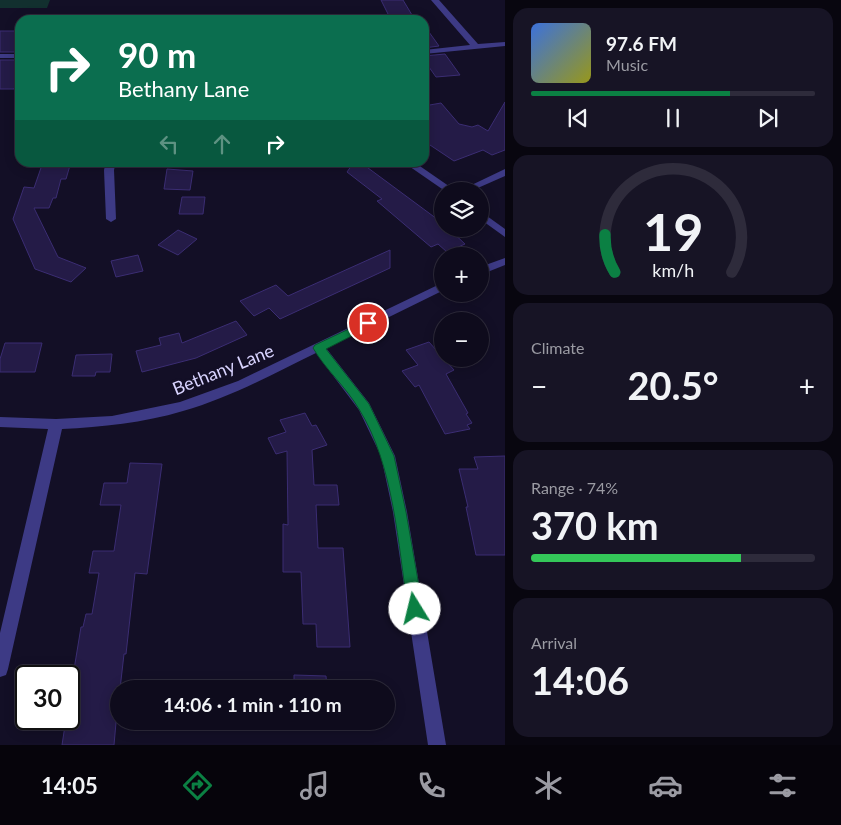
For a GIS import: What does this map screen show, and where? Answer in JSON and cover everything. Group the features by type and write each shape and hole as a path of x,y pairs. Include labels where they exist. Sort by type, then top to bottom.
{"street":[{"path":"434,0 476,47"},
{"path":"429,52 505,44"},
{"path":"0,56 15,56"},
{"path":"110,167 111,219"},
{"path":"415,167 437,182"},
{"path":"483,182 505,172"},
{"path":"489,221 505,234"},
{"path":"489,267 505,260"},
{"name":"Bethany Lane","path":"0,422 56,424 112,421 181,407 242,384 434,291"},
{"path":"319,348 364,407 388,456 400,512 437,745"},
{"path":"0,669 56,424"}],"green space":[{"path":"0,0 50,0 47,8 0,8"}],"building":[{"path":"381,0 403,0 412,15 388,15"},
{"path":"0,31 15,31 15,52 0,52"},
{"path":"429,32 439,46 429,47"},
{"path":"445,54 460,75 436,77 429,67 429,56"},
{"path":"0,60 15,60 14,89 0,89"},
{"path":"505,102 505,150 492,155 483,150 454,161 429,144 429,105 441,103 459,124 472,127 478,125 488,131"},
{"path":"41,167 70,167 66,179 61,179 56,198 53,198 49,208 34,208 58,257 86,268 71,282 35,269 13,219 24,187 34,188"},
{"path":"350,167 367,167 434,217 434,237 458,237 465,244 458,247 441,247 438,244 431,247 377,201 382,199 347,172"},
{"path":"167,169 193,171 190,190 164,189"},
{"path":"182,197 205,197 203,214 179,214"},
{"path":"178,230 197,239 178,255 158,245"},
{"path":"390,250 390,268 280,319 269,308 254,316 240,301 276,285 288,296"},
{"path":"138,255 143,271 116,277 111,261"},
{"path":"236,321 247,335 196,358 142,372 136,351 161,345 159,338 179,333 182,343"},
{"path":"429,342 434,348 434,367 451,367 454,370 446,374 468,413 466,414 472,423 467,425 470,429 445,434 419,385 415,387 402,371 418,365 406,350"},
{"path":"5,343 42,343 35,372 0,372 0,359"},
{"path":"112,354 110,372 96,372 95,376 72,376 76,355"},
{"path":"305,413 312,426 316,425 327,445 312,450 314,485 337,485 339,505 316,505 318,548 343,548 350,647 317,647 316,624 303,624 301,572 283,572 283,524 288,525 287,451 276,454 268,438 286,432 280,420"},
{"path":"505,456 505,555 476,555 459,469 478,469 474,457"},
{"path":"130,463 162,464 147,574 135,573 126,654 124,654 121,680 110,680 110,730 115,730 114,745 62,745 64,730 80,730 80,665 75,665 81,627 83,627 86,614 92,614 99,573 89,573 93,551 114,551 121,505 100,505 104,483 127,483"},
{"path":"294,675 326,676 326,680 294,680"}],"route":[{"path":"368,323 319,348 364,407 388,456 400,512 415,609"}]}
